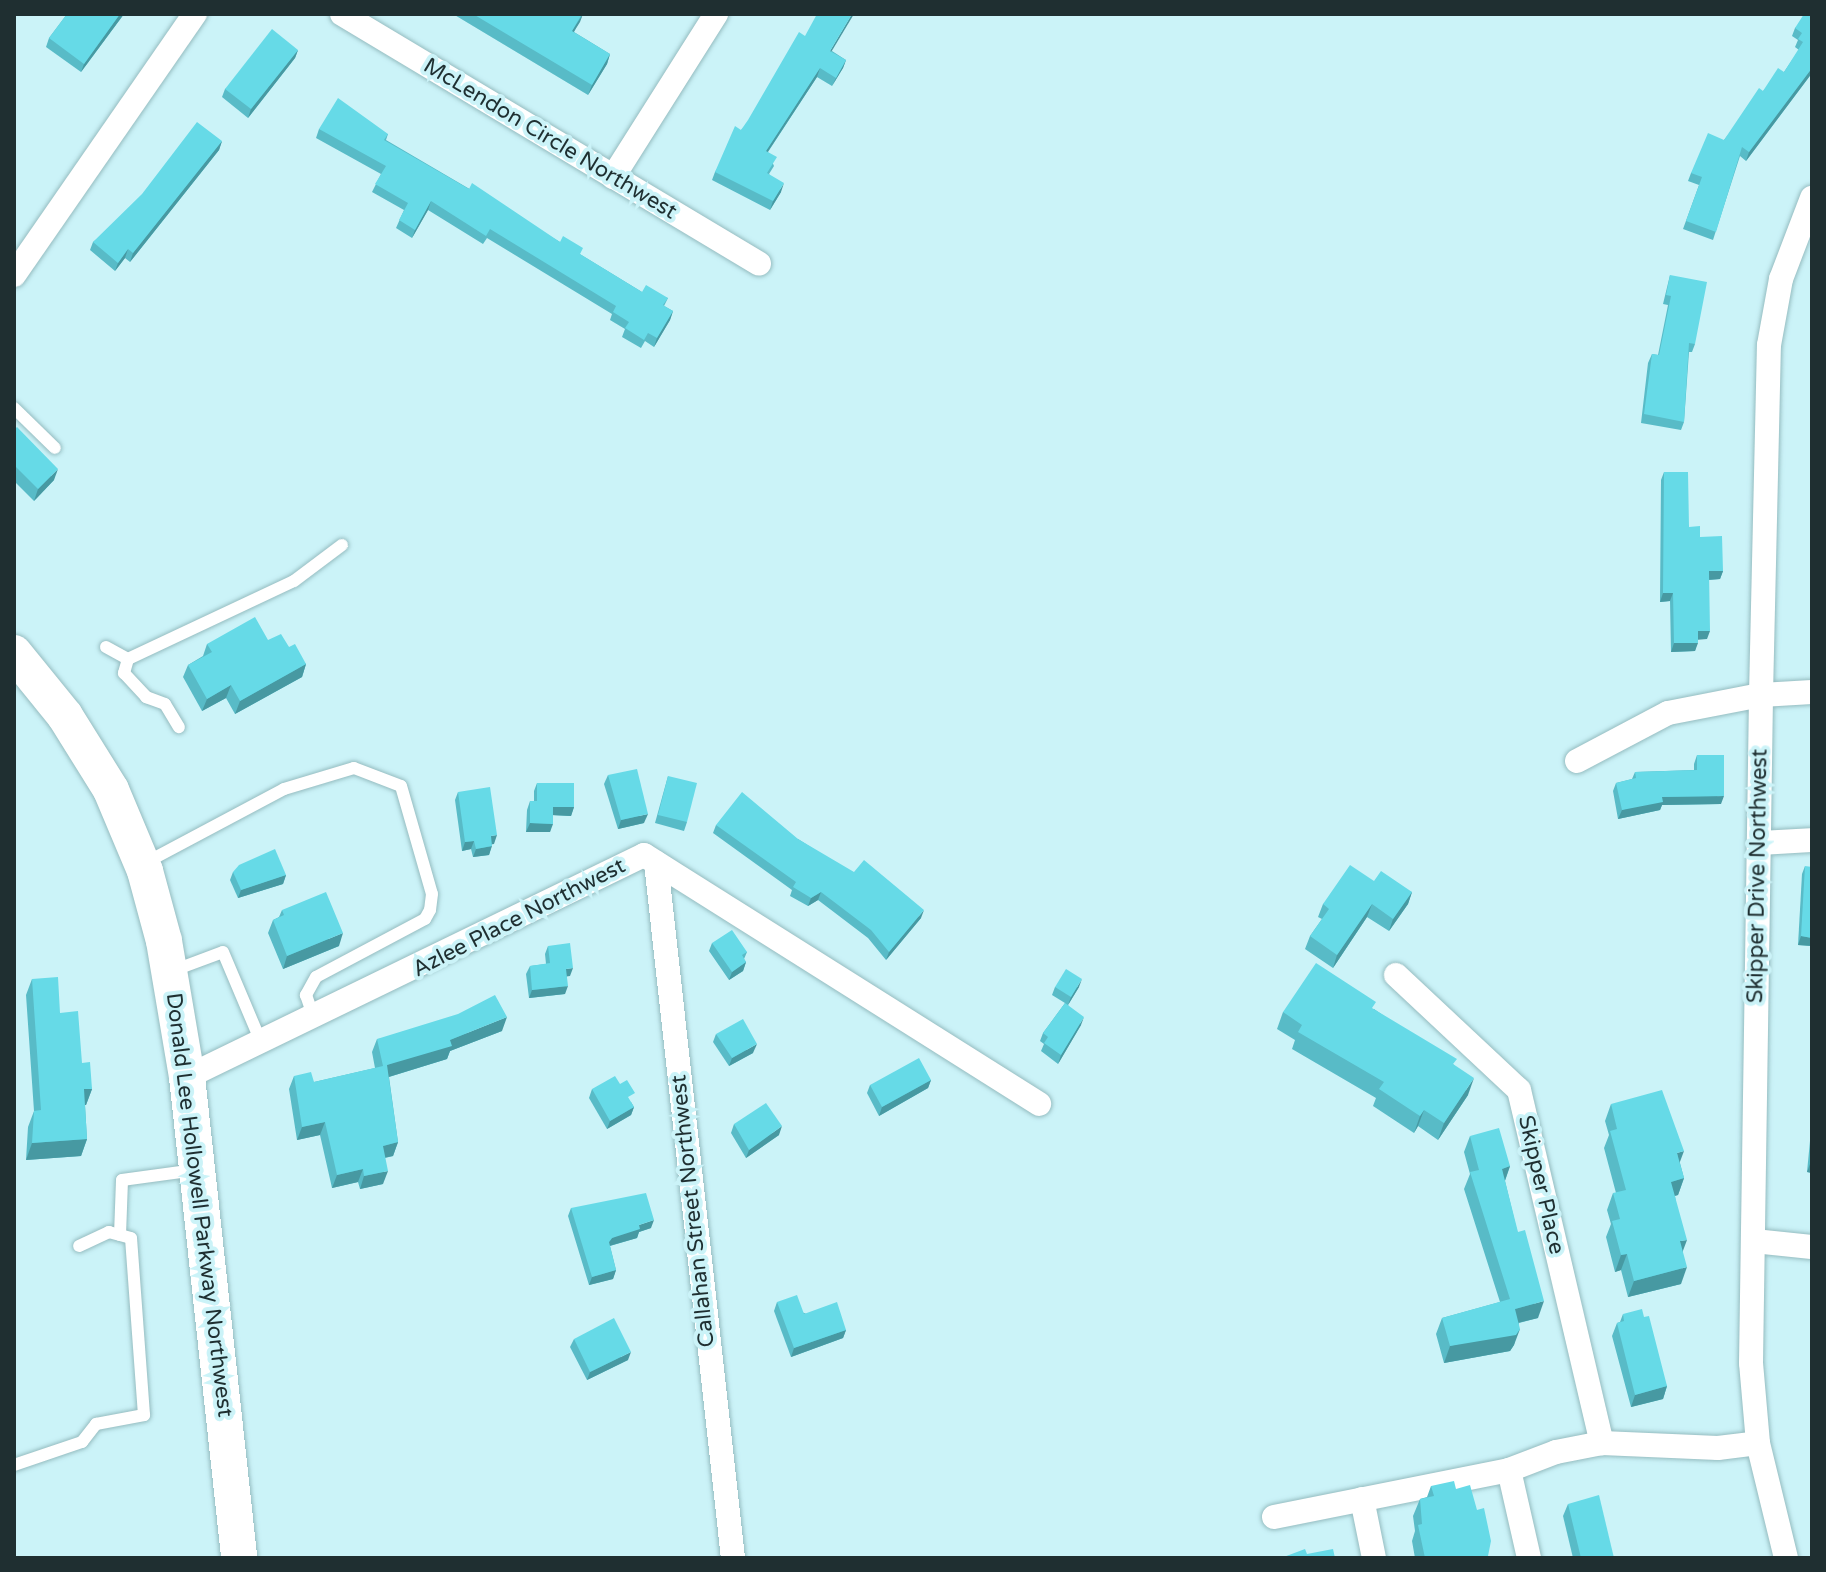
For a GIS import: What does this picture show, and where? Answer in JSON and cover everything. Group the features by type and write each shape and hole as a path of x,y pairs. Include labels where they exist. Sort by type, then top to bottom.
{"main road":[{"name":"Donald Lee Hollowell Parkway Northwest","path":"14,653 65,716 111,790 142,865 169,972 187,1077 239,1558"}],"street":[{"path":"14,275 195,14"},
{"name":"McLendon Circle Northwest","path":"342,14 759,264"},
{"path":"613,177 716,14"},
{"name":"Skipper Drive Northwest","path":"1786,1558 1758,1443 1751,1363 1761,695 1769,345 1781,279 1812,198"},
{"path":"1577,761 1668,713 1761,695 1812,692"},
{"path":"1759,843 1812,840"},
{"name":"Azlee Place Northwest","path":"187,1077 314,1018 644,855 1039,1104"},
{"name":"Callahan Street Northwest","path":"656,863 733,1558"},
{"name":"Skipper Place","path":"1396,975 1519,1090 1602,1443"},
{"path":"1754,1241 1807,1246"},
{"path":"1274,1517 1509,1470 1556,1452 1602,1443 1718,1448 1758,1443"},
{"path":"1509,1470 1529,1558"},
{"path":"1362,1499 1374,1558"}],"lane":[{"path":"14,408 55,448"},
{"path":"179,727 165,704 146,697 124,673 128,659 294,581 342,545"},
{"path":"106,647 128,659"},
{"path":"142,865 284,789 354,768 401,786 432,894 430,910 425,919 316,977 306,995 314,1018"},
{"path":"169,972 223,952 261,1042"},
{"path":"14,1465 82,1442 96,1424 144,1415 122,1180 198,1170"},
{"path":"79,1246 109,1232 125,1237"}],"building":[{"path":"67,14 120,14 84,64 49,38"},
{"path":"473,14 582,14 572,31 610,54 592,85"},
{"path":"817,14 852,14 830,51 846,60 836,78 820,68 766,151 777,157 767,173 784,183 773,201 715,172 735,126 741,130 799,32 805,36"},
{"path":"1804,14 1812,14 1812,68 1749,152 1742,147 1716,232 1686,221 1702,177 1691,173 1708,133 1724,140 1759,88 1763,91 1778,68 1784,72 1803,42 1798,39 1802,33 1795,28"},
{"path":"272,29 298,50 251,109 225,89"},
{"path":"338,98 388,134 384,140 469,189 472,183 560,242 563,236 583,248 580,254 642,292 646,285 668,298 663,305 673,311 657,338 648,333 644,340 625,328 629,322 613,312 616,306 490,229 486,236 431,201 415,230 399,220 408,203 375,184 386,166 319,129"},
{"path":"197,122 222,141 133,253 128,249 118,263 93,242 142,194"},
{"path":"1670,275 1707,282 1695,344 1689,343 1684,422 1644,414 1652,354 1659,355 1671,296 1666,295"},
{"path":"17,427 58,469 38,489 14,465 14,430"},
{"path":"1664,472 1688,472 1689,527 1700,526 1700,537 1722,536 1723,571 1709,571 1710,631 1698,631 1698,643 1674,643 1673,593 1663,593"},
{"path":"255,617 268,640 281,634 289,647 295,644 306,664 240,701 231,685 207,699 188,665 212,652 207,644"},
{"path":"1697,755 1724,755 1724,796 1662,797 1663,802 1622,810 1616,783 1636,778 1635,772 1697,770"},
{"path":"637,769 648,814 621,820 608,775"},
{"path":"668,776 697,783 687,822 658,815"},
{"path":"537,783 574,783 574,807 553,807 553,824 530,823 530,801 537,801"},
{"path":"490,787 497,835 491,836 492,846 476,849 474,841 465,842 458,792"},
{"path":"742,792 798,839 854,872 864,860 924,910 889,952 871,930 821,892 811,898 793,887 796,882 716,825"},
{"path":"275,849 286,875 241,890 233,872 239,865"},
{"path":"1350,865 1374,881 1381,871 1412,892 1393,919 1372,904 1337,955 1310,936 1329,909 1323,904"},
{"path":"1805,866 1812,867 1812,938 1801,936"},
{"path":"326,892 343,933 287,956 273,920 284,915 282,910"},
{"path":"732,930 747,952 742,955 746,962 732,972 712,943"},
{"path":"570,943 573,968 566,969 568,986 532,990 530,966 550,963 548,946"},
{"path":"1316,963 1376,1002 1372,1008 1457,1059 1453,1064 1474,1078 1444,1123 1424,1110 1420,1116 1379,1089 1384,1082 1298,1032 1302,1025 1283,1012"},
{"path":"1066,969 1082,979 1071,997 1055,987"},
{"path":"58,977 60,1013 78,1011 82,1063 90,1062 92,1089 84,1089 87,1139 32,1143 34,1111 41,1110 32,979"},
{"path":"495,995 507,1017 450,1040 452,1046 387,1065 398,1142 383,1146 388,1171 364,1176 363,1169 337,1175 325,1122 302,1127 294,1076 311,1072 314,1082 383,1066 377,1039 458,1014"},
{"path":"1065,1003 1084,1017 1061,1055 1044,1043 1048,1037 1043,1033"},
{"path":"743,1019 757,1044 732,1058 716,1034"},
{"path":"919,1058 931,1080 882,1107 870,1085"},
{"path":"615,1076 620,1084 627,1080 635,1093 628,1097 634,1107 610,1121 592,1089"},
{"path":"1662,1090 1684,1151 1677,1153 1684,1178 1671,1182 1687,1240 1680,1241 1687,1267 1634,1281 1627,1254 1621,1255 1612,1221 1620,1219 1613,1193 1626,1190 1610,1131 1617,1129 1611,1104"},
{"path":"766,1103 782,1126 749,1150 734,1124"},
{"path":"1499,1128 1510,1166 1502,1169 1518,1232 1525,1230 1544,1301 1515,1309 1520,1329 1516,1335 1450,1346 1442,1318 1510,1299 1470,1172 1479,1170 1470,1136"},
{"path":"646,1193 654,1220 639,1225 640,1229 612,1238 609,1242 616,1270 592,1277 571,1208"},
{"path":"797,1295 804,1314 837,1302 846,1330 794,1348 777,1302"},
{"path":"1642,1309 1644,1317 1649,1316 1667,1386 1635,1395 1617,1323 1624,1321 1623,1314"},
{"path":"614,1318 631,1352 590,1372 574,1339"},
{"path":"1454,1481 1456,1489 1470,1485 1477,1510 1484,1508 1491,1541 1489,1558 1425,1558 1418,1525 1422,1524 1420,1499 1434,1496 1431,1486"},
{"path":"1599,1495 1614,1558 1581,1558 1568,1504"},
{"path":"1305,1549 1307,1554 1333,1549 1335,1558 1281,1558"}]}
